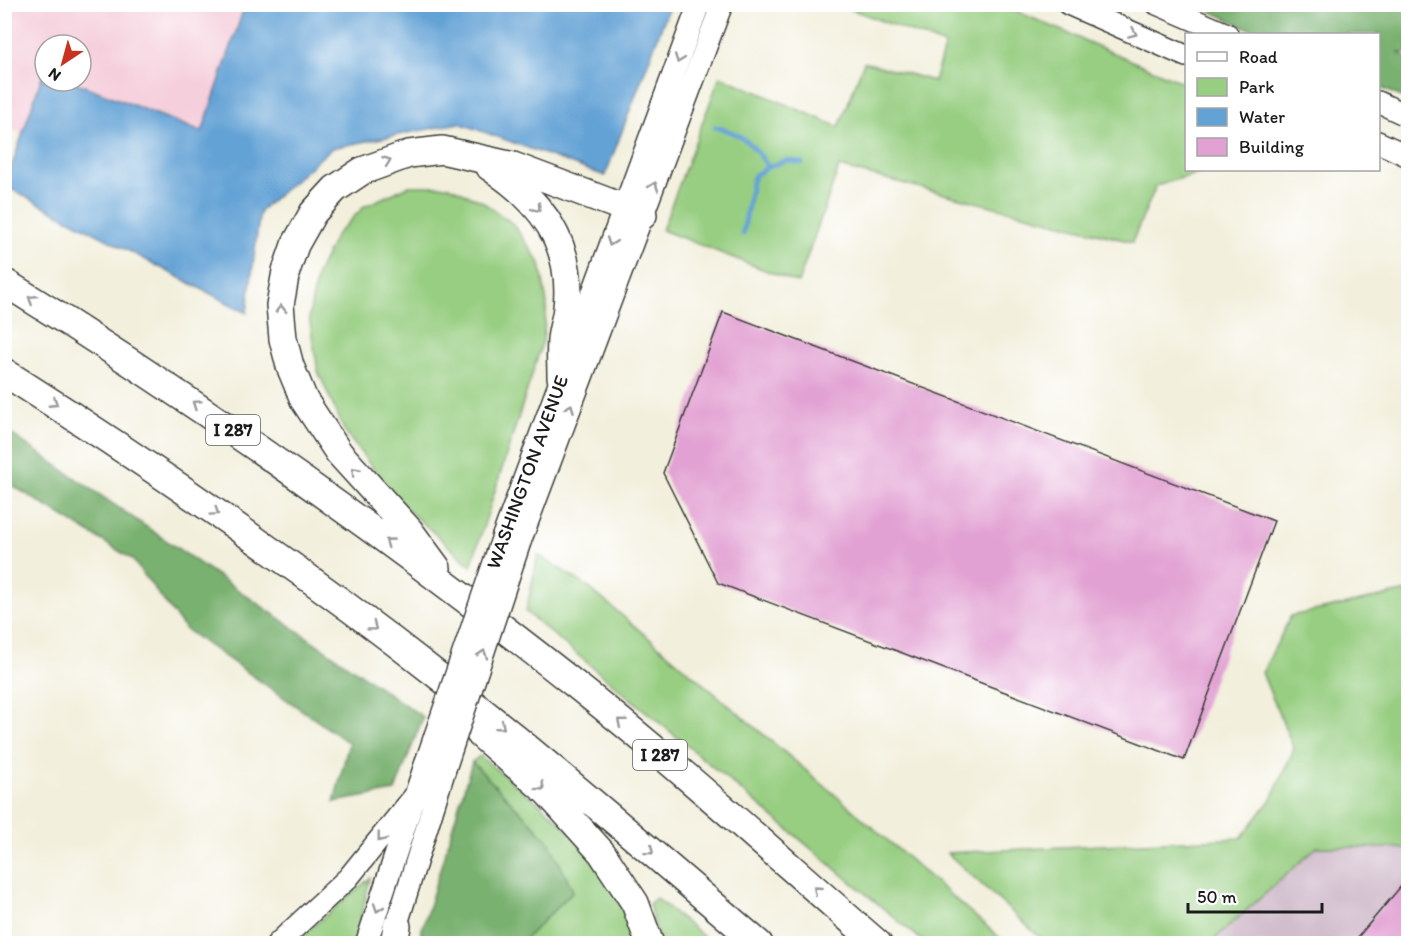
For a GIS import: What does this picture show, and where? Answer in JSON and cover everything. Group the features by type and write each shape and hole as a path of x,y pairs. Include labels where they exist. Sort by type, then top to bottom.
{"highway":[{"path":"453,589 409,530 339,453 320,427 304,399 290,366 283,339 280,304 286,271 295,244 313,213 335,189 362,171 409,154 442,150 513,166 633,212"},
{"path":"476,158 512,182 542,212 555,232 564,254 567,308 561,340 561,377"},
{"name":"I 287","path":"4,282 197,405 260,448 453,589 582,690 708,794 878,944"},
{"path":"4,372 94,429 197,499 439,676 545,762 759,944"},
{"path":"439,676 481,735 547,792 602,853 635,903 650,944"}],"main road":[{"name":"WASHINGTON AVENUE","path":"394,938 436,764 512,539 633,212 699,4"},
{"name":"WASHINGTON AVENUE","path":"512,539 561,377 633,212 696,77 722,4"},
{"path":"696,77 733,4"},
{"path":"1068,4 1185,56"},
{"path":"1157,4 1225,33"},
{"path":"1380,103 1408,116"},
{"path":"1380,143 1408,156"},
{"name":"WASHINGTON AVENUE","path":"366,944 417,793 436,764"},
{"path":"277,944 348,878 417,793"}],"shaded area":[{"path":"4,5 245,5 202,132 93,89 93,33 33,33 33,93 37,93 22,134 5,126"},
{"path":"1317,847 1408,848 1408,943 1209,944"}],"green space":[{"path":"840,5 1002,5 1185,84 1185,171 1205,171 1156,186 1132,242 839,167 798,283 662,230 720,76 839,127 864,62 934,81 945,45"},
{"path":"1197,5 1408,5 1408,53 1399,53 1408,59 1408,100 1380,87 1380,33 1259,33"},
{"path":"409,186 449,186 481,201 513,224 540,263 547,304 543,340 471,566 399,502 345,432 318,371 309,317 317,274 336,235 365,206"},
{"path":"4,429 423,717 395,791 334,802 349,743 185,629 132,559 5,481"},
{"path":"538,555 587,586 840,799 1006,943 925,943 526,612"},
{"path":"1408,591 1408,848 1317,847 1209,944 1046,943 947,853 1241,838 1271,799 1294,749 1262,673 1291,616"},
{"path":"480,756 549,812 594,861 615,893 631,926 636,943 521,943 573,891 548,840 472,762"},
{"path":"472,762 548,840 573,891 521,943 418,943"},
{"path":"370,878 355,943 294,943"},
{"path":"656,898 712,943 659,943 649,904"}],"water":[{"path":"245,4 670,5 605,176 459,123 332,148 260,211 247,313 5,186 36,93 93,93 93,89 202,132"}],"building":[{"path":"723,312 1274,521 1184,760 718,583 663,473"},
{"path":"1408,878 1408,944 1352,944"}],"waterway":[{"path":"715,127 740,136 757,152 768,167 787,160 802,163"},
{"path":"743,234 752,182 755,175 768,167"}]}
